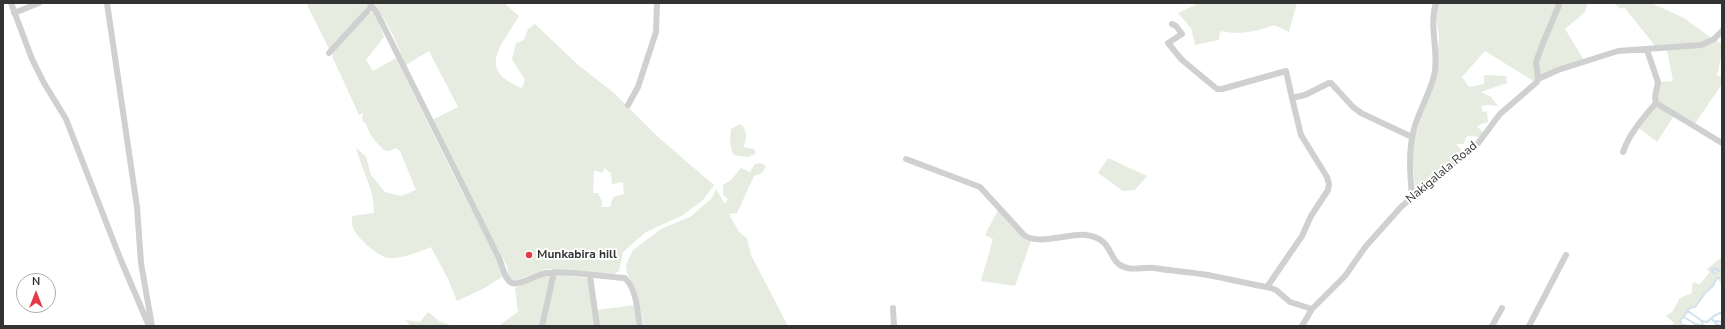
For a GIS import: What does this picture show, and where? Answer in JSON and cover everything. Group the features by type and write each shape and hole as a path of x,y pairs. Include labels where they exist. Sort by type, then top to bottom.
{"street":[{"path":"11,3 32,59 44,83 66,119 120,258 149,326"},
{"path":"14,13 39,3"},
{"path":"107,3 137,207 141,263 152,326"},
{"path":"628,105 638,87 656,32 657,3"},
{"path":"1412,196 1410,170 1412,137 1434,71 1433,12 1436,3"},
{"path":"1538,79 1536,62 1542,43 1559,5 1558,3"},
{"path":"329,53 371,5 377,13 420,98 447,157 503,265 505,278 511,283 518,284 537,275 554,272 625,278 630,283 634,293 640,326"},
{"path":"1172,24 1176,26 1182,34 1168,42 1170,46 1182,60 1217,89 1222,89 1286,71 1301,135 1327,178 1329,184 1328,190 1311,216 1302,236 1267,287"},
{"name":"Nakigalala Road","path":"1302,326 1312,309 1345,276 1369,242 1412,196 1476,146 1500,114 1537,82 1538,79 1558,70 1611,52 1701,45 1714,39 1722,31"},
{"path":"1623,152 1637,126 1656,103 1655,97 1658,82 1647,50"},
{"path":"1292,98 1305,95 1331,83 1352,106 1361,113 1412,137"},
{"path":"1656,103 1722,143"},
{"path":"906,159 980,187 1024,235 1032,239 1072,234 1090,236 1104,241 1116,262 1126,268 1144,266 1207,275 1267,287 1276,290 1290,302 1312,309"},
{"path":"1529,326 1566,255"},
{"path":"542,326 554,272"},
{"path":"590,276 597,326"},
{"path":"893,308 894,326"},
{"path":"1492,326 1502,308"}],"shaded area":[{"path":"308,3 367,3 369,6 329,49 307,5"},
{"path":"375,3 504,3 519,16 505,37 496,56 496,65 500,73 508,81 522,88 525,80 512,59 516,43 524,40 528,29 535,24 577,64 614,93 658,137 714,185 703,200 683,215 646,232 623,252 619,271 614,274 547,269 514,281 509,277 507,266 432,120 458,107 429,51 406,65 393,35","holes":["604,168 611,173 612,184 623,182 624,194 613,197 610,207 602,207 602,201 598,193 593,193 594,170 603,173"]},
{"path":"1199,3 1297,3 1289,32 1274,25 1247,32 1234,33 1220,31 1219,40 1195,45 1191,28 1178,13"},
{"path":"1438,3 1588,3 1585,12 1565,29 1584,60 1535,82 1485,51 1462,77 1469,87 1484,84 1484,75 1506,76 1507,83 1481,92 1491,97 1498,106 1481,106 1483,112 1487,111 1488,122 1477,127 1482,131 1482,137 1467,136 1463,144 1456,144 1464,153 1415,190 1412,145 1436,73 1439,37 1436,18"},
{"path":"1613,3 1651,3 1684,18 1710,37 1701,43 1656,47 1624,7 1621,9"},
{"path":"374,12 384,37 366,60 373,71 396,58 499,263 502,277 483,289 457,301 449,281 431,247 406,256 396,258 386,257 375,252 369,247 359,237 352,226 352,216 374,213 374,204 370,188 356,147 366,157 371,175 385,192 401,196 416,190 400,151 396,148 389,151 384,150 370,134 366,124 362,120 363,113 359,115 332,56 369,13"},
{"path":"1715,40 1722,44 1722,54 1717,75 1722,78 1722,84 1694,125 1675,114 1657,142 1638,127 1654,110 1659,82 1673,81 1667,50"},
{"path":"740,124 743,126 746,134 743,147 755,149 755,154 748,157 733,155 730,143 731,129"},
{"path":"1108,158 1147,176 1135,190 1123,191 1098,173"},
{"path":"760,163 766,166 762,173 754,176 737,213 729,214 739,232 747,238 751,255 788,326 644,326 637,292 627,273 626,265 633,250 661,229 690,217 712,198 716,189 725,204 728,199 723,195 723,185 731,180 741,168 750,172 755,164"},
{"path":"999,208 1031,241 1015,286 981,281 993,239 985,235"},
{"path":"1722,257 1722,285 1717,278 1713,286 1706,292 1695,307 1690,308 1680,321 1683,326 1670,326 1674,323 1666,316 1672,312 1680,298 1692,293 1692,284 1695,282 1699,285 1710,272 1707,269"},
{"path":"551,274 539,326 498,326 518,312 515,288 530,279"},
{"path":"555,275 588,278 594,326 544,326"},
{"path":"635,305 637,326 599,326 597,310"},
{"path":"428,312 439,321 453,326 410,326 406,320 420,322"}],"waterway":[{"path":"1715,274 1711,270 1714,268 1722,272"},
{"path":"1683,326 1680,321 1690,308 1695,307 1706,292 1713,286 1717,278 1722,278"},
{"path":"1688,311 1702,321 1703,326"},
{"path":"1702,321 1707,322 1714,316 1720,313 1722,314"},
{"path":"1684,317 1695,324 1702,325"},
{"path":"1711,318 1716,324 1721,326"},
{"path":"1715,322 1721,322"},
{"path":"1683,325 1691,326"}],"place":[{"name":"Munkabira hill","path":"529,255"}]}
